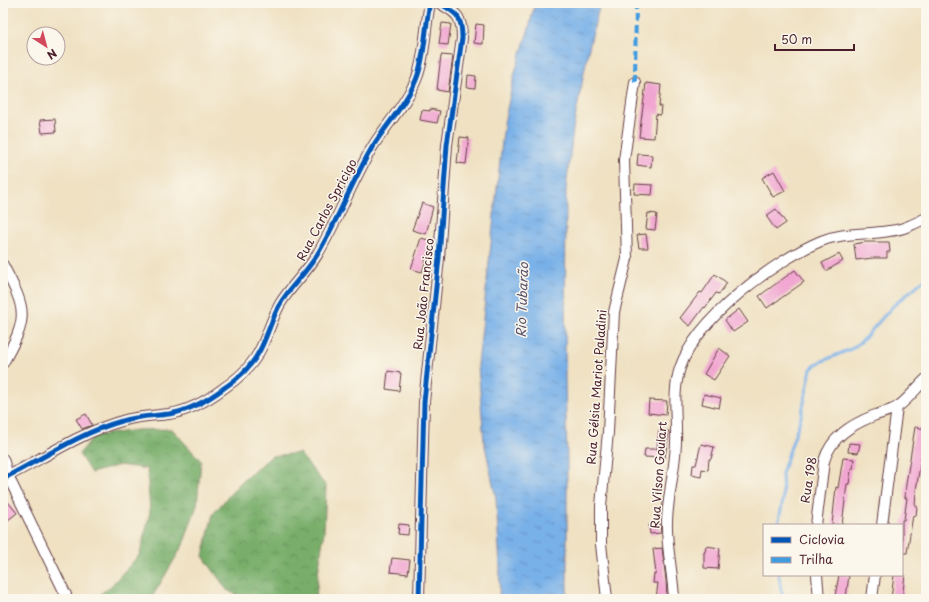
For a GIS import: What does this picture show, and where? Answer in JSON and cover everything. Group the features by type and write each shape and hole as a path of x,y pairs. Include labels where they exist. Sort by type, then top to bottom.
{"street":[{"name":"Rua Carlos Spricigo","path":"6,478 84,436 106,426 137,417 178,412 203,402 225,388 253,362 261,348 280,303 316,256 374,146 408,96 417,79 430,3"},
{"name":"Rua João Francisco","path":"419,599 422,428 439,258 446,152 462,32 459,17 453,11 439,3"},
{"name":"Rua Gélsia Mariot Paladini","path":"607,599 601,544 601,506 608,432 614,312 627,259 624,160 635,82"},
{"name":"Rua Vilson Goulart","path":"674,599 667,519 676,445 676,384 680,367 687,352 727,304 756,280 788,258 806,248 835,236 853,233 890,231 903,228 926,218"},
{"path":"3,265 18,294 22,306 22,321 19,334 3,363"},
{"path":"882,524 897,407 926,379"},
{"name":"Rua 198","path":"816,524 824,461 831,444 858,423 897,407"},
{"path":"3,459 6,478 66,595"},
{"path":"817,576 819,599"},
{"path":"872,599 875,576"}],"green space":[{"path":"172,429 201,461 197,505 183,545 151,599 93,599 110,587 140,554 150,512 147,469 120,465 91,473 79,454 94,436 137,430"},
{"path":"299,453 326,486 324,532 316,599 245,599 227,590 203,556 213,514 241,482 272,456"}],"water":[{"name":"Rio Tubarão","path":"535,3 600,3 588,52 573,129 566,189 565,377 567,460 567,599 499,599 500,567 496,498 484,441 478,365 504,123 515,72"}],"building":[{"path":"442,23 451,24 448,45 439,44"},
{"path":"476,24 484,25 483,44 474,43"},
{"path":"441,55 453,56 448,92 437,90"},
{"path":"468,75 476,76 475,88 467,87"},
{"path":"646,83 661,85 659,106 661,106 660,115 656,114 654,138 639,137"},
{"path":"430,109 440,111 437,123 420,120 422,110 430,111"},
{"path":"55,119 56,132 42,133 40,120"},
{"path":"460,137 469,138 466,164 457,163"},
{"path":"638,154 652,155 651,167 637,165"},
{"path":"774,171 785,191 773,197 762,178"},
{"path":"635,184 653,185 652,195 634,194"},
{"path":"422,203 433,207 426,234 412,230"},
{"path":"776,209 786,223 776,230 766,216"},
{"path":"648,213 657,214 655,230 646,229"},
{"path":"646,234 648,248 639,248 637,235"},
{"path":"421,238 432,241 422,272 411,269"},
{"path":"866,242 889,242 890,252 887,252 887,258 856,260 854,244"},
{"path":"839,254 843,261 826,271 822,263"},
{"path":"795,270 804,282 767,308 759,296"},
{"path":"715,274 727,283 719,294 716,293 690,326 680,318 700,292 702,293"},
{"path":"739,309 748,322 733,332 725,320"},
{"path":"719,348 730,356 714,380 704,374"},
{"path":"388,371 401,373 399,391 386,389"},
{"path":"704,394 721,398 719,408 702,404"},
{"path":"649,400 667,401 666,415 648,413"},
{"path":"86,414 92,425 82,429 76,419"},
{"path":"915,427 926,429 916,490 916,516 913,515 907,553 903,553 902,520 904,520 907,498 905,498"},
{"path":"659,430 669,431 665,458 644,457 645,449 657,449"},
{"path":"849,443 860,444 858,453 848,452"},
{"path":"701,444 714,447 711,459 709,459 708,470 702,469 701,477 692,475 693,465 696,465"},
{"path":"843,458 854,459 849,484 847,484 842,524 832,524 836,487 838,488"},
{"path":"3,496 17,513 3,524"},
{"path":"399,524 409,525 408,535 398,534"},
{"path":"660,524 661,533 650,534 649,525"},
{"path":"706,546 720,548 718,569 704,568 704,552"},
{"path":"662,548 667,599 656,599 658,583 653,583 654,574 656,574 653,549"},
{"path":"392,558 410,560 408,574 390,572"},
{"path":"905,575 902,599 891,599 894,576"},
{"path":"839,576 849,576 846,598 835,596"}],"waterway":[{"path":"778,524 783,500 782,473 801,417 811,369 818,363 851,349 862,341 893,306 926,278"},
{"path":"779,576 784,599"}],"marked path":[{"path":"635,82 636,3"}],"cycle path":[{"path":"3,481 8,476 78,438 107,426 133,418 176,413 198,404 230,384 250,365 261,348 280,304 317,255 373,146 402,106 412,89 419,72 423,53 430,3"},
{"path":"419,599 424,402 439,258 447,145 462,38 461,25 457,16 439,3"}]}
